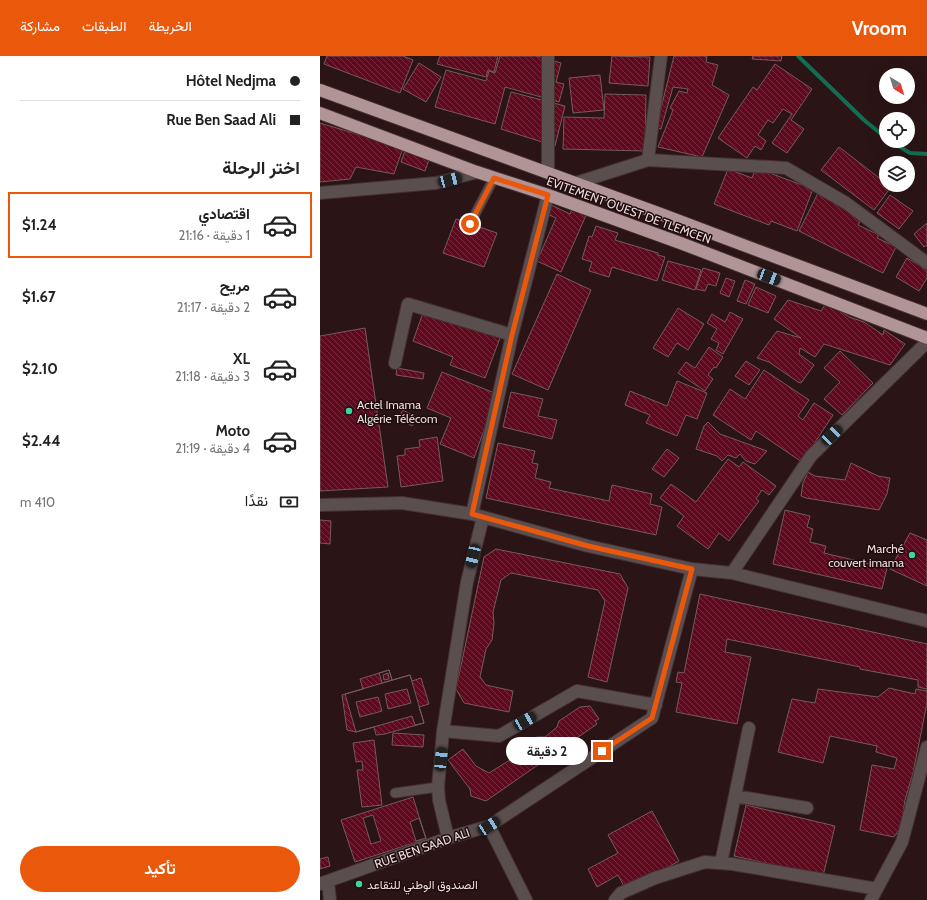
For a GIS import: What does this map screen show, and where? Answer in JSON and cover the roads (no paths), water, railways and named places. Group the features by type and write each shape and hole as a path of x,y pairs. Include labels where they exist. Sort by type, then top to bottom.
{"highway":[{"name":"EVITEMENT OUEST DE TLEMCEN","path":"320,90 927,314"},
{"name":"EVITEMENT OUEST DE TLEMCEN","path":"320,114 477,172 548,195 927,338"}],"street":[{"path":"548,56 548,173"},
{"path":"648,160 661,56"},
{"path":"576,184 648,160 786,168 846,203 927,263"},
{"path":"320,193 436,183 477,172"},
{"path":"448,838 439,800 438,787 443,731 477,516 512,335 548,195"},
{"path":"395,363 408,304 512,335"},
{"path":"732,573 811,456 927,342"},
{"path":"320,505 402,503 477,516 588,546 692,569 732,573 927,621"},
{"name":"RUE BEN SAAD ALI","path":"324,882 448,838 489,826 652,718 692,569"},
{"path":"443,731 499,736 577,691 656,705"},
{"path":"721,863 749,728"},
{"path":"871,900 902,842 927,747"},
{"path":"735,796 807,808"},
{"path":"489,826 526,900"},
{"path":"614,900 621,893 654,878 705,862 721,863 877,889"},
{"path":"324,882 330,900"}],"lane":[{"path":"470,224 494,178"},
{"path":"395,793 438,787"}],"waterway":[{"path":"798,56 864,120 879,132"},
{"path":"902,148 910,153 927,154"}],"place":[{"name":"Actel Imama Algérie Télécom","path":"349,411"},
{"name":"Marché couvert imama","path":"912,555"},
{"name":"الصندوق الوطني للتقاعد","path":"359,884"}]}
